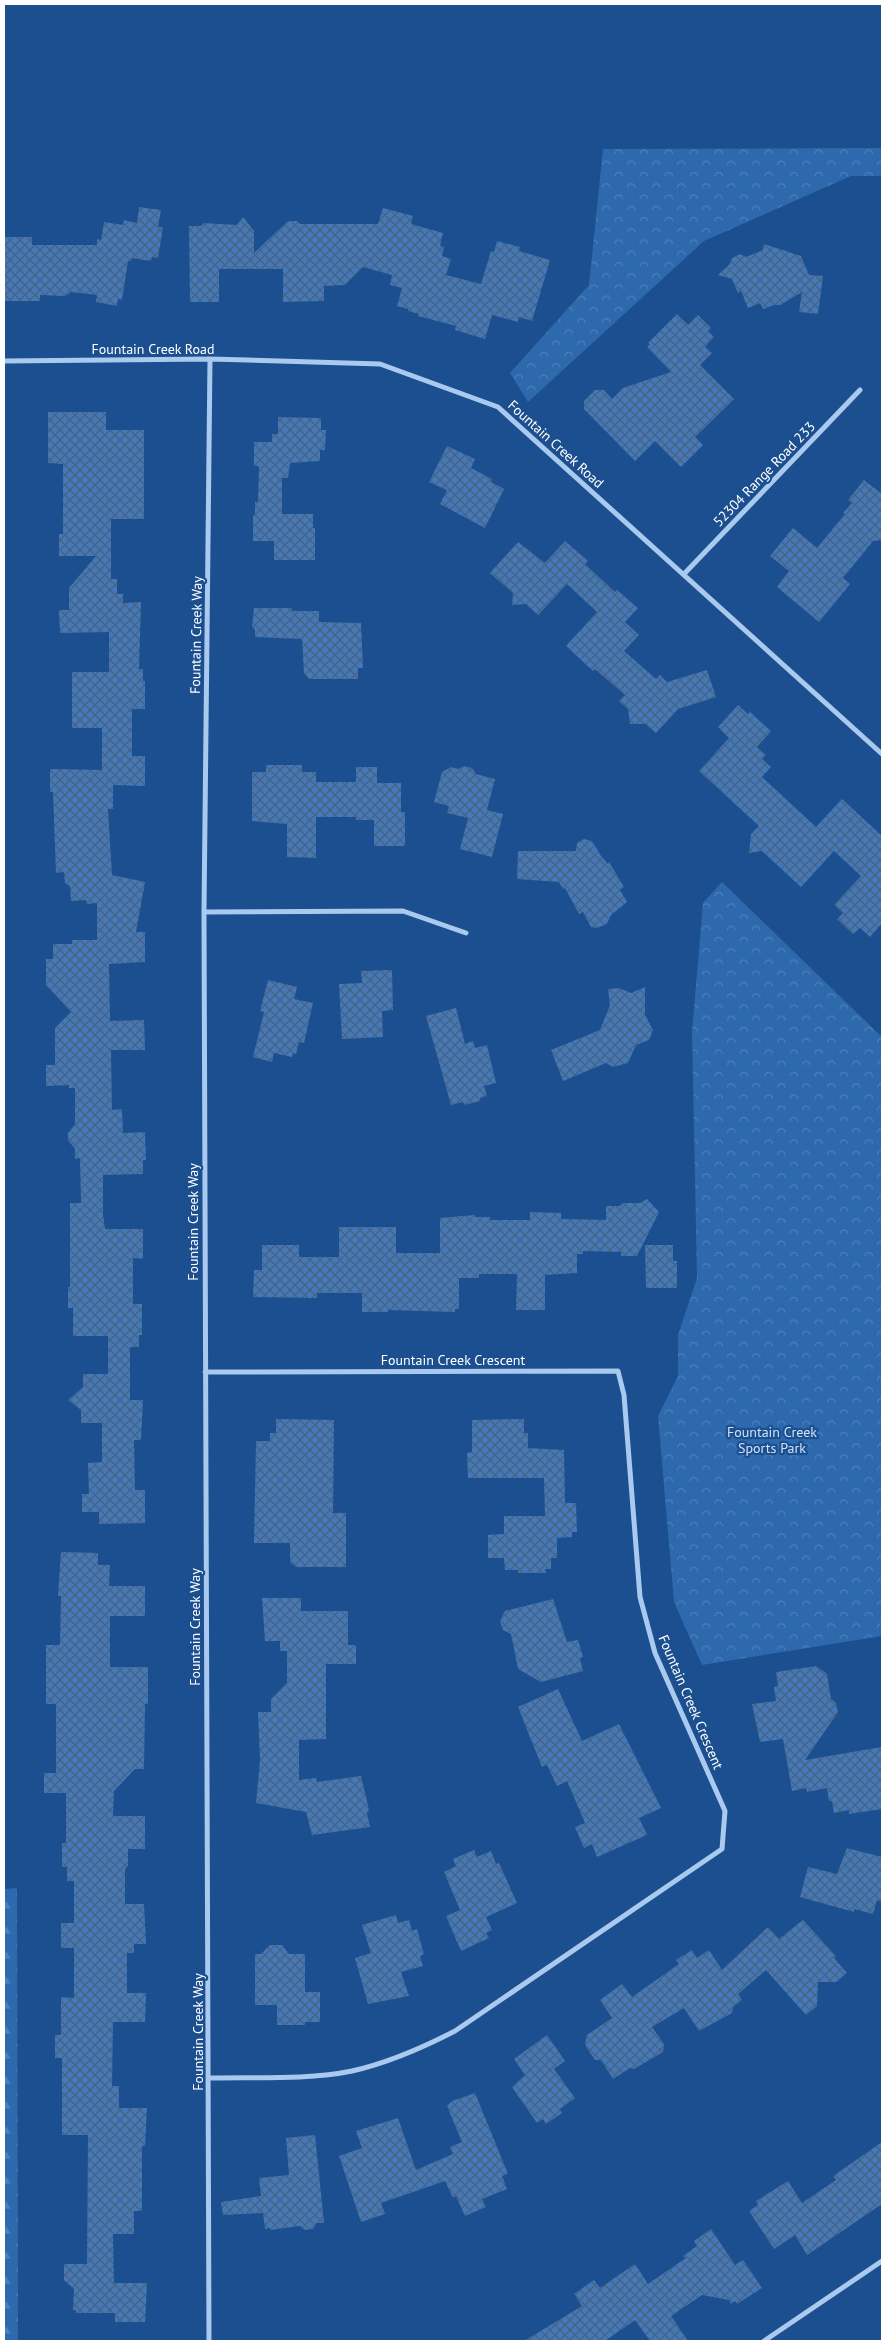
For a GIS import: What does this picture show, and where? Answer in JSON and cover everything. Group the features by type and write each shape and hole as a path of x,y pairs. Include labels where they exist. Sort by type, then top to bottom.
{"street":[{"name":"Fountain Creek Road","path":"4,361 210,360 380,364 498,407 882,754"},
{"name":"Fountain Creek Way","path":"209,2341 210,2078 204,912 210,360"},
{"name":"52304 Range Road 233","path":"684,574 860,390"},
{"path":"204,912 403,911 466,933"},
{"name":"Fountain Creek Crescent","path":"205,1372 618,1371 624,1395 640,1597 655,1653 725,1811 722,1849 455,2031 417,2051 351,2071 318,2075 210,2078"},
{"path":"764,2341 882,2261"}],"green space":[{"path":"882,148 882,176 851,176 704,241 528,402 510,373 589,285 603,149"},
{"name":"Fountain Creek Sports Park","path":"722,882 882,1037 882,1636 702,1665 674,1602 658,1416 678,1376 678,1335 697,1278 692,1032 703,903"},
{"path":"17,1888 18,2341 4,2341 4,1889"}],"building":[{"path":"139,207 161,210 158,227 163,227 158,258 152,257 151,261 132,258 131,261 128,261 122,300 118,299 117,306 96,302 97,295 71,292 65,296 40,295 40,301 4,301 4,237 32,237 32,245 97,245 97,239 101,240 104,222 123,225 124,220 137,223"},
{"path":"383,208 413,216 411,224 443,233 440,246 444,247 442,256 451,259 446,275 481,284 491,251 494,252 497,241 520,247 519,251 550,260 532,321 519,317 518,322 492,315 485,339 455,330 456,326 418,316 419,314 397,306 402,288 390,285 392,275 363,267 345,285 324,286 324,301 283,302 283,269 219,269 219,302 190,302 189,226 201,226 204,223 237,225 243,217 254,231 254,253 288,221 297,221 300,224 378,224"},
{"path":"764,244 801,256 809,275 823,276 818,314 799,312 802,292 780,305 763,309 760,303 748,308 741,291 738,293 732,279 718,275 730,264 732,258 740,254 746,257 763,250"},
{"path":"677,314 688,325 698,315 711,328 708,331 714,337 705,347 712,353 700,365 734,399 695,437 703,445 681,467 655,441 635,461 584,409 584,401 595,390 604,390 612,399 623,388 671,372 647,347 650,344 648,343"},
{"path":"48,412 106,412 106,430 144,430 144,519 111,519 111,579 117,579 117,594 123,594 123,603 141,602 139,669 143,669 143,681 145,681 145,709 132,709 132,756 145,756 145,786 113,785 113,809 108,809 112,875 145,882 136,932 145,932 145,962 109,964 110,1021 144,1020 145,1050 111,1050 112,1110 122,1109 123,1133 145,1132 146,1160 143,1160 143,1174 103,1175 103,1215 105,1229 143,1229 143,1259 133,1258 133,1304 142,1304 142,1335 139,1335 139,1347 130,1347 130,1400 143,1400 141,1440 134,1440 135,1490 145,1490 145,1523 99,1524 99,1512 82,1512 82,1494 89,1494 88,1463 102,1462 102,1423 81,1423 81,1410 68,1400 83,1387 83,1374 108,1374 108,1336 73,1336 73,1308 68,1308 68,1287 70,1287 70,1203 81,1203 80,1158 75,1159 75,1149 68,1140 68,1133 75,1124 75,1088 69,1088 69,1085 46,1086 46,1065 55,1065 55,1028 71,1012 46,985 46,959 53,959 53,944 72,944 72,940 97,940 97,903 87,904 86,900 71,901 70,886 65,883 64,872 56,873 53,792 50,792 50,769 102,770 102,728 72,728 72,672 109,672 109,632 60,633 59,610 69,610 69,588 96,556 59,556 59,534 63,534 63,464 48,463"},
{"path":"278,417 321,418 321,430 326,430 325,450 320,450 320,461 290,463 288,478 282,478 282,514 313,514 315,560 274,560 274,541 253,541 253,515 255,515 255,502 258,502 259,466 254,466 254,442 272,442 272,434 278,434"},
{"path":"447,446 475,459 471,468 492,479 491,482 504,489 485,528 440,504 447,490 429,482"},
{"path":"864,480 882,494 882,540 873,541 843,578 850,584 819,622 777,587 789,571 770,556 793,528 817,548 845,514 843,513 852,503 848,500"},
{"path":"565,541 588,561 585,564 615,592 617,590 638,608 625,622 639,635 624,651 656,679 660,675 667,682 707,670 716,697 678,709 656,733 646,724 630,724 628,709 619,701 625,695 595,669 593,671 566,646 597,612 567,584 538,615 526,604 512,605 513,593 490,573 518,542 545,563"},
{"path":"254,608 292,608 292,611 319,611 319,622 361,623 363,668 358,668 358,679 309,679 304,673 302,639 255,637 255,630 252,626"},
{"path":"738,705 748,714 750,712 771,731 757,747 766,755 762,759 771,767 762,777 816,827 842,799 882,836 882,923 870,937 860,928 853,934 837,919 843,913 834,905 861,876 834,851 801,887 762,851 749,853 751,834 759,826 699,771 729,738 718,727"},
{"path":"266,765 302,765 302,772 316,772 316,782 356,782 356,767 377,767 377,783 401,783 401,812 405,812 405,846 374,846 374,820 356,820 356,817 316,817 316,858 287,857 287,824 252,821 252,772 266,772"},
{"path":"464,766 472,768 476,774 495,779 487,810 503,814 492,857 460,849 468,818 447,813 449,806 434,802 442,772 451,767 458,769"},
{"path":"584,839 592,841 601,856 608,864 609,862 624,887 620,890 627,902 611,915 607,924 597,928 591,927 583,912 579,914 565,888 563,889 559,882 517,879 518,851 576,851 577,843"},
{"path":"392,970 393,1010 382,1011 383,1037 342,1039 339,984 362,983 361,971"},
{"path":"268,980 297,987 294,999 313,1003 304,1043 299,1042 296,1054 293,1053 292,1057 274,1053 272,1062 253,1057 264,1012 260,1011"},
{"path":"645,987 645,1015 653,1030 649,1040 636,1045 628,1063 613,1067 606,1063 563,1081 551,1050 600,1030 610,1005 608,989 619,988 631,993"},
{"path":"456,1008 465,1044 473,1041 475,1048 487,1045 496,1083 484,1086 487,1096 480,1098 480,1101 464,1105 463,1102 451,1105 426,1016"},
{"path":"647,1199 659,1212 637,1256 621,1256 621,1252 583,1251 583,1254 577,1254 577,1273 545,1275 545,1310 516,1310 517,1274 479,1274 479,1278 459,1278 459,1309 455,1309 455,1312 388,1310 388,1312 362,1312 362,1293 317,1293 317,1298 253,1297 254,1270 262,1270 262,1245 299,1245 299,1257 339,1257 339,1227 396,1227 396,1253 440,1253 440,1218 475,1215 475,1217 490,1217 490,1220 530,1220 530,1212 561,1213 561,1219 606,1220 606,1206 640,1203"},
{"path":"645,1245 673,1245 673,1261 677,1261 677,1288 646,1288"},
{"path":"276,1419 334,1420 333,1513 346,1513 346,1567 296,1567 290,1562 290,1543 254,1543 256,1441 270,1441 270,1433 276,1433"},
{"path":"524,1419 524,1433 528,1433 528,1448 564,1450 565,1503 576,1503 577,1532 572,1532 572,1537 557,1538 557,1558 551,1558 551,1569 545,1569 546,1573 518,1573 518,1570 505,1570 504,1558 488,1558 488,1535 504,1534 504,1516 545,1516 544,1478 468,1478 467,1453 472,1452 472,1420"},
{"path":"61,1552 98,1553 98,1565 110,1565 109,1586 145,1586 145,1616 110,1616 110,1667 148,1667 148,1704 145,1704 144,1769 135,1769 114,1791 113,1816 145,1816 145,1849 128,1849 128,1866 125,1869 125,1904 144,1904 146,1944 134,1944 134,1953 127,1953 127,1993 146,1993 145,2022 113,2022 112,2086 119,2086 119,2108 147,2108 145,2146 142,2146 142,2211 134,2211 134,2234 113,2234 114,2283 147,2283 145,2322 115,2322 115,2313 76,2313 76,2310 73,2310 74,2289 64,2280 64,2264 87,2264 88,2135 62,2135 62,2058 55,2058 55,2035 61,2035 61,1997 74,1998 74,1948 61,1948 61,1923 74,1923 74,1881 67,1881 67,1867 62,1867 62,1843 66,1843 66,1793 44,1793 44,1773 56,1773 56,1704 46,1704 46,1645 60,1645 61,1596 58,1596"},
{"path":"262,1598 301,1598 301,1611 348,1611 348,1645 356,1645 356,1664 326,1664 326,1739 299,1740 299,1780 316,1778 317,1782 361,1776 369,1810 367,1813 370,1827 312,1835 306,1812 256,1803 260,1760 258,1712 271,1712 271,1699 287,1683 287,1651 280,1651 280,1641 265,1641"},
{"path":"553,1599 567,1642 578,1640 583,1657 580,1658 583,1671 541,1682 518,1669 511,1634 503,1630 500,1621 505,1611"},
{"path":"816,1666 827,1674 831,1699 836,1703 838,1712 805,1760 882,1747 882,1809 849,1814 849,1810 834,1813 832,1801 829,1801 827,1788 807,1792 806,1788 792,1791 783,1739 760,1742 752,1704 776,1701 774,1687 778,1686 776,1672"},
{"path":"558,1689 582,1741 619,1724 661,1808 639,1818 647,1835 597,1857 592,1844 584,1848 575,1827 585,1823 567,1781 557,1786 547,1765 542,1767 518,1707"},
{"path":"847,1848 882,1857 882,1902 877,1900 873,1914 854,1909 854,1912 800,1897 808,1867 837,1874"},
{"path":"474,1850 477,1857 491,1851 496,1864 499,1863 517,1903 486,1917 492,1930 486,1933 489,1938 461,1951 446,1916 460,1910 444,1872 456,1866 453,1859"},
{"path":"396,1915 398,1923 409,1920 412,1931 417,1929 424,1954 420,1956 423,1966 401,1972 409,1996 368,2004 355,1958 371,1953 362,1925"},
{"path":"803,1920 836,1956 834,1958 847,1973 836,1982 818,1982 817,2006 806,2015 766,1970 738,1994 742,2000 733,2007 732,2013 699,2031 684,2008 652,2027 664,2044 663,2052 634,2069 630,2068 613,2079 601,2060 595,2060 585,2045 587,2035 612,2018 600,2000 622,1984 632,1997 679,1964 676,1960 692,1950 697,1958 709,1950 722,1970 768,1927 779,1939"},
{"path":"270,1945 282,1945 289,1954 305,1954 305,1992 320,1992 320,2022 305,2022 305,2025 277,2025 277,2005 255,2005 255,1954 261,1954"},
{"path":"547,2035 565,2061 554,2069 575,2098 560,2109 562,2113 546,2124 543,2119 537,2123 512,2087 525,2075 514,2059"},
{"path":"475,2093 508,2174 502,2176 507,2189 482,2199 486,2207 465,2216 456,2196 453,2198 445,2181 381,2203 385,2214 361,2222 339,2156 362,2148 356,2131 398,2118 416,2170 453,2154 450,2147 462,2142 447,2106 452,2101"},
{"path":"315,2135 324,2223 317,2223 313,2229 305,2230 300,2226 270,2230 270,2228 265,2229 263,2213 223,2215 221,2202 261,2196 259,2178 289,2175 286,2138"},
{"path":"882,2142 882,2204 807,2255 795,2235 774,2249 749,2211 758,2205 756,2201 788,2181 802,2203 836,2180 833,2176"},
{"path":"711,2229 735,2265 743,2260 762,2288 737,2304 735,2301 731,2304 729,2300 702,2295 671,2316 688,2341 650,2341 635,2320 605,2341 524,2341 582,2306 574,2294 594,2280 600,2288 635,2264 648,2284 686,2258 683,2256 697,2246 694,2241"}]}
